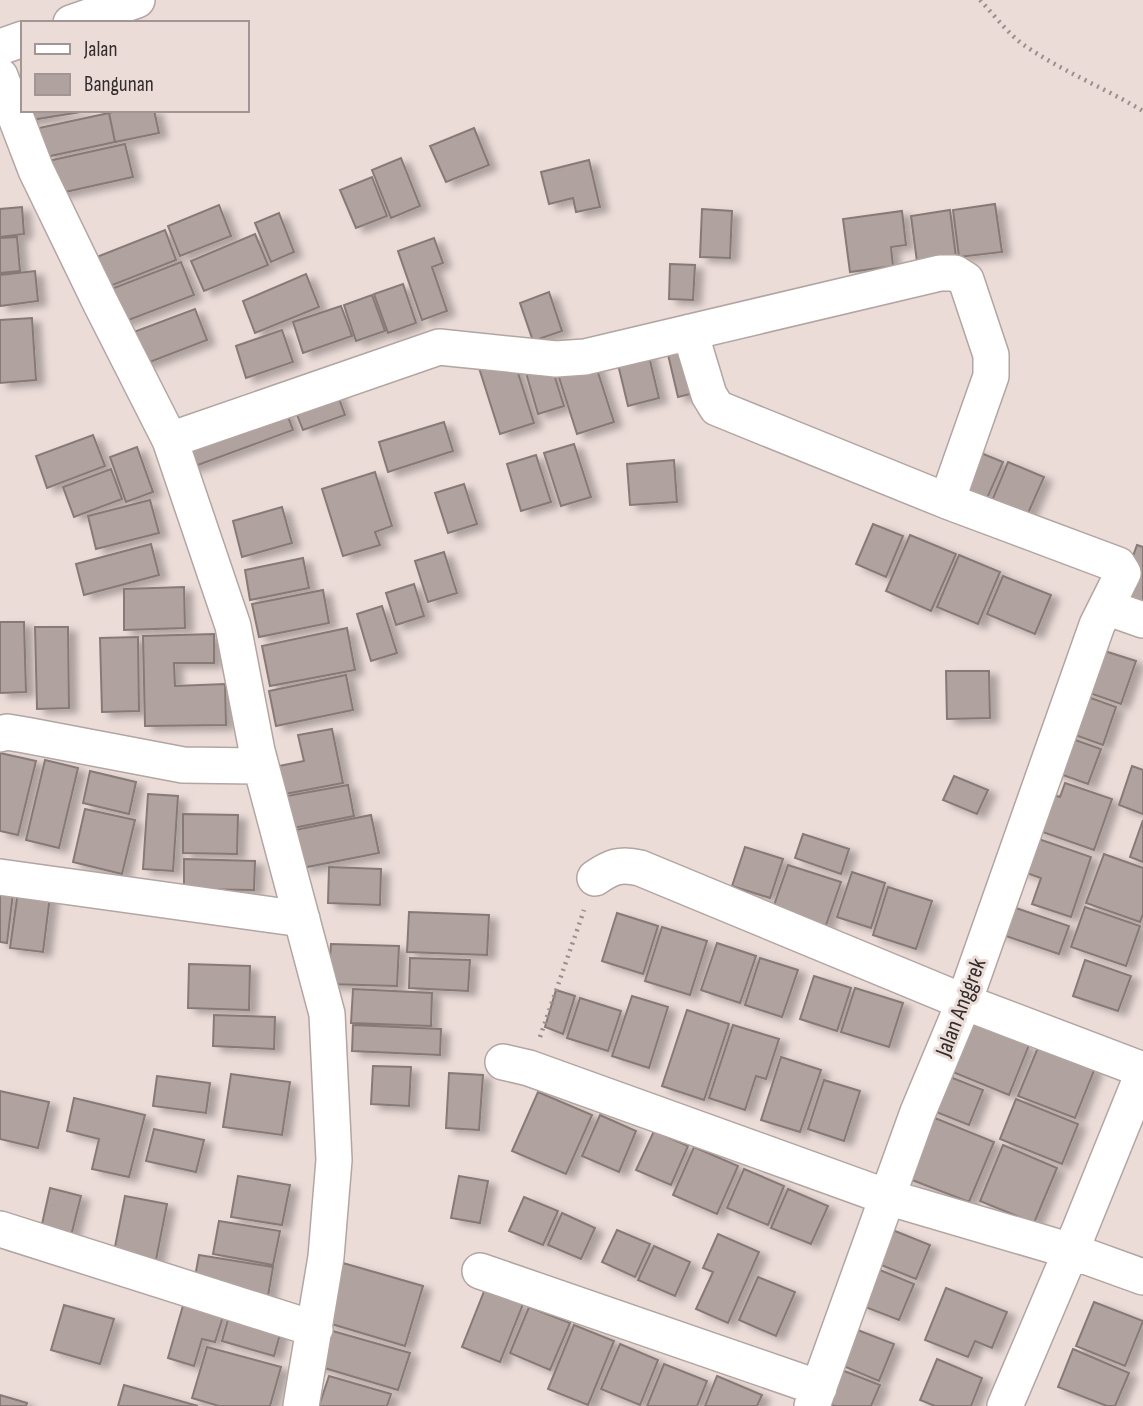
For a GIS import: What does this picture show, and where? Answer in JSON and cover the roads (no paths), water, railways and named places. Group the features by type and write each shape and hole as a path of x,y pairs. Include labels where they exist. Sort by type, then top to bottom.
{"street":[{"path":"77,21 137,0"},
{"path":"0,47 21,40"},
{"path":"0,76 36,170 170,440 233,626 261,766 327,1014 334,1160 326,1257 301,1406"},
{"path":"170,440 439,347 556,359 585,357 940,272 955,273 966,280 991,355 991,376 947,501 717,408 709,395 690,332"},
{"name":"Jalan Anggrek","path":"816,1397 918,1112 964,1002 1097,625 1123,573 1118,565 947,501"},
{"path":"1106,607 1143,620"},
{"path":"0,734 25,734 183,765 261,766"},
{"path":"595,878 614,866 627,864 640,868 964,1002 1143,1071 1005,1406"},
{"path":"0,877 302,919"},
{"path":"516,1065 887,1198 1071,1251 1143,1277"},
{"path":"0,1229 315,1329"},
{"path":"480,1270 816,1397"}]}
